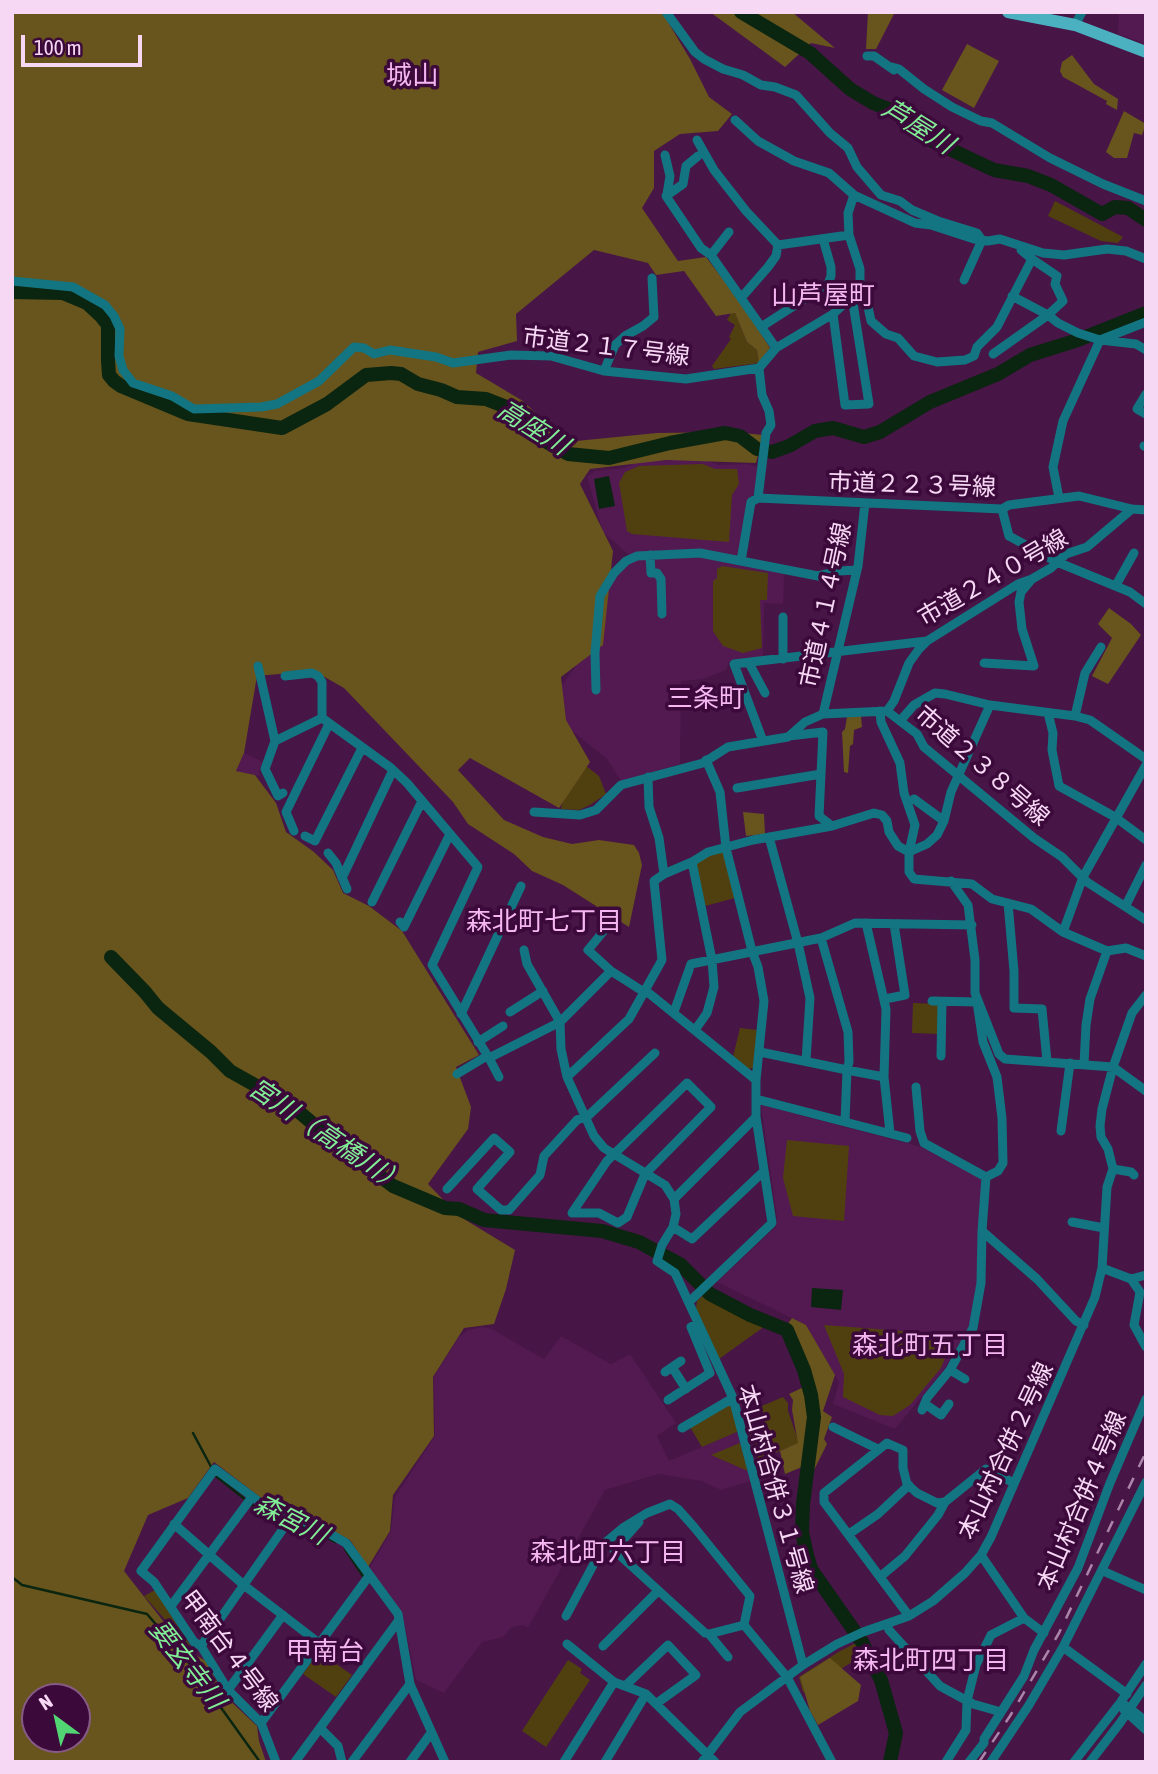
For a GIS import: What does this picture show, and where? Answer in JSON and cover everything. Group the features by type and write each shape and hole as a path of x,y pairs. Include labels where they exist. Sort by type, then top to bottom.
{"main road":[{"path":"1008,12 1075,24 1146,52"}],"street":[{"path":"666,12 695,52 704,59 761,85 796,95 830,134 848,148 856,167 881,195 900,201 912,210 938,221 977,233 982,240"},
{"path":"1075,24 1082,12"},
{"path":"867,56 874,56 906,74 952,107 1000,129 1102,184 1146,201"},
{"path":"735,120 758,141 794,160 828,173 854,195 915,223 982,240 1000,239 1043,253 1064,255 1107,249 1126,251 1146,259"},
{"path":"697,140 714,170 746,211 778,245"},
{"path":"664,194 670,176 665,155"},
{"path":"664,194 682,184 686,166 698,156"},
{"path":"664,194 701,248 711,255 776,348"},
{"path":"854,195 848,213 849,235 871,321 886,334 898,338 914,356 937,362 965,360 974,356 977,348 997,327 1032,259"},
{"path":"711,255 729,232"},
{"path":"778,245 849,235"},
{"path":"761,327 828,284 831,267 823,239"},
{"path":"964,280 982,240"},
{"path":"993,354 1048,315 1063,301 1055,284 1057,276 1013,244"},
{"path":"741,298 776,256 778,245"},
{"path":"604,370 615,345 625,335 654,317 652,278"},
{"name":"市道２１７号線","path":"12,281 73,287 104,305 114,316 120,329 119,356 123,370 133,383 172,396 194,409 276,404 319,381 354,347 364,348 374,354 390,350 436,357 453,363 511,355 551,356 604,370 685,379 759,368"},
{"path":"741,561 751,502 758,498 765,440 771,425 769,411 762,395 759,368 776,348 832,314 852,297 860,285"},
{"path":"1012,296 1078,333 1097,339 1136,344 1146,350"},
{"path":"832,314 845,405 869,404 852,297"},
{"path":"1059,498 1053,467 1063,421 1097,339 1146,322"},
{"path":"1146,394 1137,409 1146,414"},
{"name":"市道２２３号線","path":"758,498 1002,509 1009,505 1079,496 1146,510"},
{"name":"市道４１４号線","path":"823,714 857,570 865,503"},
{"path":"1002,509 1009,536 1057,562 1116,585 1145,601"},
{"name":"市道２４０号線","path":"763,741 734,664 927,641 1018,584 1032,579 1066,554 1087,547 1132,509"},
{"path":"596,690 595,653 600,596 614,573 626,561 637,556 699,553 818,576 857,570"},
{"path":"1116,585 1134,553"},
{"path":"650,555 651,573 657,573 661,579 662,614"},
{"path":"984,663 1034,666 1022,629 1019,602 1021,592 1032,579"},
{"path":"783,617 783,659"},
{"path":"927,641 909,663 894,701 883,711 881,722 900,763 904,793 915,825 909,852 909,873 914,878 972,884 992,899 1031,909 1063,932 1107,951 1126,948 1146,956"},
{"path":"1075,716 1085,673 1101,647"},
{"path":"749,663 765,694"},
{"path":"258,666 275,741 265,769 278,796 283,793"},
{"path":"285,676 312,673 318,676 322,682 326,721 286,812 294,831"},
{"path":"900,721 914,705 935,693 990,705 1090,720 1146,759"},
{"path":"568,1077 629,1019 662,960 654,881 708,852 769,837 832,826 874,813 882,815 898,846 909,852 927,845 937,835 944,821 951,792 990,705"},
{"name":"市道２３８号線","path":"539,813 580,815 596,810 621,785 706,761 728,747 788,737 805,722 823,714 883,711 917,734 924,747 1034,838 1062,857 1087,882 1146,920"},
{"path":"1048,713 1059,786 1115,817 1146,840"},
{"path":"275,741 326,721"},
{"path":"326,721 393,770 478,867 432,965 499,1077"},
{"path":"788,737 823,732 819,816 832,826"},
{"path":"305,836 315,841 362,748"},
{"path":"691,1300 772,1223 756,1117 756,1080 761,1052 764,1001 758,967 726,848 720,792 706,761"},
{"path":"1063,932 1083,877 1146,765"},
{"path":"342,878 393,770"},
{"path":"737,788 821,774"},
{"path":"648,777 649,807 659,838 664,874"},
{"path":"914,799 944,821"},
{"path":"371,902 422,801"},
{"path":"400,922 404,927 450,834"},
{"path":"769,837 799,943 810,998 806,1061"},
{"path":"328,853 336,863 346,889"},
{"path":"692,862 712,960 714,987 707,1013 695,1030"},
{"path":"1126,905 1146,865"},
{"path":"951,880 968,905 983,1042 997,1077 1002,1118 1003,1163 998,1171 986,1177"},
{"path":"461,1014 521,886"},
{"path":"1008,903 1014,971 1014,1008 1042,1009 1047,1061"},
{"path":"674,1012 691,964 821,938 855,923 972,925"},
{"path":"866,923 885,999 884,1077 890,1133"},
{"path":"885,999 905,995 894,924"},
{"path":"607,927 584,953 674,1012 756,1080"},
{"path":"821,938 848,1032 845,1122"},
{"path":"524,950 527,964 559,1022 561,1049 568,1077 584,1117 604,1148 665,1185 674,1199 676,1213 673,1227 692,1239 764,1171"},
{"path":"1084,1064 1090,999 1107,951"},
{"path":"457,1074 559,1022 611,971"},
{"path":"510,1012 543,991"},
{"path":"1135,1175 1113,1168 1100,1126 1113,1067 1132,1013 1146,995"},
{"path":"941,1056 937,1001 977,1002"},
{"path":"977,1002 999,1054 1005,1059 1113,1067 1146,1091"},
{"path":"478,1042 503,1026"},
{"path":"761,1052 884,1077"},
{"path":"447,1189 494,1138 510,1152 477,1189 501,1210 509,1210 540,1175 544,1156 577,1120 584,1117 655,1053"},
{"path":"1061,1131 1070,1063"},
{"path":"687,1083 711,1107 645,1174 627,1217 618,1223 600,1213 572,1213 607,1161 614,1155 687,1083"},
{"path":"916,1087 920,1131 924,1143 986,1177"},
{"path":"756,1099 907,1138"},
{"path":"674,1199 756,1117"},
{"name":"本山村合併２号線","path":"702,1762 740,1712 803,1665 860,1633 909,1616 944,1593 981,1555 1095,1297 1102,1268 1107,1187 1113,1168"},
{"path":"949,1404 941,1415 924,1407 950,1370 973,1328 978,1310 986,1177"},
{"path":"1072,1222 1104,1228"},
{"name":"本山村合併３１号線","path":"673,1227 662,1245 657,1261 675,1273 691,1300 698,1323 733,1398 803,1665"},
{"path":"982,1231 1037,1279 1076,1321 1084,1325"},
{"path":"1102,1268 1131,1279 1140,1292 1134,1325 1146,1346"},
{"path":"1131,1279 1146,1275"},
{"path":"668,1400 710,1373 691,1327 698,1323"},
{"path":"673,1367 686,1389"},
{"path":"950,1370 965,1379"},
{"path":"682,1428 733,1398"},
{"name":"本山村合併４号線","path":"969,1762 984,1743 1024,1676 1078,1568 1146,1399"},
{"path":"833,1427 878,1449"},
{"path":"909,1616 824,1502 824,1493 887,1443 903,1450 903,1468 909,1485 937,1503 945,1502"},
{"path":"318,1643 245,1586 174,1524 215,1469 252,1497 290,1519 318,1527 346,1543 398,1614 410,1684 445,1762"},
{"path":"881,1576 905,1556 938,1515 945,1502 986,1469 1014,1483"},
{"path":"991,1762 1063,1647 1104,1571 1146,1482"},
{"path":"849,1534 878,1514 909,1485"},
{"path":"171,1606 252,1497"},
{"path":"566,1616 605,1543 647,1513 670,1504 694,1527 750,1596 744,1625"},
{"path":"647,1513 614,1550 709,1634 728,1657"},
{"path":"201,1646 290,1519"},
{"name":"甲南台４号線","path":"174,1524 141,1571 154,1582 194,1642 201,1646 228,1690 261,1723 276,1762"},
{"path":"981,1555 1024,1618 1044,1633"},
{"path":"1104,1571 1146,1590"},
{"path":"261,1723 369,1576"},
{"path":"603,1646 658,1591"},
{"path":"228,1690 283,1615"},
{"path":"946,1762 966,1730 967,1701 976,1665 991,1635 1024,1618"},
{"path":"295,1762 400,1620"},
{"path":"887,1624 889,1630 940,1686 967,1701 1001,1712"},
{"path":"709,1634 744,1625"},
{"path":"744,1625 787,1677 829,1761"},
{"path":"567,1644 614,1682 646,1693 715,1762"},
{"path":"625,1686 668,1645 696,1675 657,1703"},
{"path":"1063,1647 1127,1694"},
{"path":"1074,1762 1121,1703 1146,1664"},
{"path":"564,1762 614,1682"},
{"path":"352,1762 410,1684"},
{"path":"1090,1762 1146,1685"},
{"path":"605,1762 646,1693"},
{"path":"1121,1703 1146,1721"},
{"path":"1130,1709 1146,1713"},
{"path":"1130,1709 1146,1730"},
{"path":"320,1728 338,1746 342,1762"},
{"path":"410,1762 431,1733"}],"shaded area":[{"path":"12,12 662,12 709,97 732,114 718,131 680,134 654,151 654,188 642,208 678,261 706,257 746,310 770,348 759,363 757,350 747,342 735,313 716,316 684,271 656,275 648,263 594,250 516,314 517,341 478,352 476,373 523,401 566,442 657,433 733,432 763,435 756,463 666,460 590,469 580,484 613,551 603,645 561,677 566,720 590,762 559,808 470,758 458,770 504,820 543,837 572,844 599,840 634,845 642,865 629,927 563,885 532,871 514,854 468,824 453,802 344,688 314,671 257,676 244,753 236,771 255,775 276,803 286,832 333,870 343,893 369,906 402,931 479,1055 456,1067 471,1107 468,1129 428,1184 459,1216 515,1250 494,1324 464,1328 433,1377 434,1436 393,1495 390,1531 368,1567 350,1540 318,1523 273,1507 214,1462 188,1498 148,1515 124,1571 185,1649 206,1661 224,1695 257,1726 266,1762 12,1762"},
{"path":"710,12 792,12 835,48 811,43 785,67"},
{"path":"868,12 895,12 876,49 866,49"},
{"path":"1119,12 1146,12 1146,44 1118,34"},
{"path":"967,44 999,61 974,108 942,90"},
{"path":"1072,55 1094,84 1118,99 1117,110 1106,104 1107,101 1063,77 1060,71 1062,62"},
{"path":"1124,111 1146,124 1142,135 1134,133 1127,158 1114,158 1106,152"},
{"path":"1055,201 1123,237 1118,243 1101,241 1048,216"},
{"path":"731,313 735,313 747,342 757,350 759,363 714,369 712,366 731,339 729,337 735,325 727,320"},
{"path":"705,459 718,465 747,464 758,467 755,494 747,499 737,564 784,574 783,604 764,603 763,658 729,662 726,670 703,679 681,681 680,764 621,781 607,759 561,722 559,689 582,658 610,571 629,555 603,532 587,477 595,471 623,468 641,461"},
{"path":"703,464 715,469 737,469 739,484 732,495 729,542 632,534 627,531 619,483 625,472 639,466"},
{"path":"609,476 615,506 599,509 594,479"},
{"path":"722,566 768,573 767,600 760,600 762,648 743,653 723,646 713,631 713,581 717,578 717,569"},
{"path":"1109,608 1141,635 1108,684 1092,676 1112,638 1098,624"},
{"path":"861,716 862,727 854,730 848,773 844,772 842,732 847,717"},
{"path":"244,753 263,762 260,776 236,771"},
{"path":"586,766 599,776 606,794 579,810 561,809 565,790"},
{"path":"743,812 764,814 765,834 746,836"},
{"path":"725,851 735,898 705,906 696,864 710,854"},
{"path":"913,1003 940,1004 939,1034 912,1033"},
{"path":"740,1028 757,1030 753,1068 747,1069 733,1057"},
{"path":"761,1105 921,1147 983,1179 977,1283 969,1326 945,1368 895,1429 833,1404 839,1382 806,1325 717,1282 776,1227"},
{"path":"787,1140 849,1146 844,1221 793,1216 783,1178"},
{"path":"812,1288 843,1290 841,1310 811,1307"},
{"path":"703,1295 765,1326 719,1359 696,1308 697,1301"},
{"path":"792,1318 806,1325 835,1375 823,1411 832,1417 824,1439 827,1444 813,1472 808,1507 801,1508 802,1467 785,1474 780,1451 798,1443 792,1410 793,1400 789,1394 806,1386 783,1331"},
{"path":"824,1325 954,1335 941,1368 910,1405 893,1416 880,1415 843,1397 844,1374"},
{"path":"483,1327 492,1329 544,1359 561,1336 611,1364 630,1354 676,1423 657,1436 669,1461 737,1432 750,1481 721,1490 702,1481 658,1474 605,1490 528,1628 523,1625 512,1627 503,1637 482,1642 444,1693 416,1680 400,1611 369,1569 391,1531 395,1497 435,1436 434,1377 459,1337 468,1330"},
{"path":"783,1397 788,1403 788,1411 799,1443 758,1460 743,1414"},
{"path":"731,1404 739,1431 702,1447 690,1427"},
{"path":"740,1443 748,1471 711,1455"},
{"path":"155,1590 190,1645 186,1648 144,1596"},
{"path":"856,1643 862,1656 803,1692 799,1677"},
{"path":"319,1652 352,1675 336,1697 303,1674"},
{"path":"830,1658 861,1685 858,1701 818,1725 810,1711 800,1677"},
{"path":"568,1660 582,1669 580,1673 590,1680 546,1747 522,1731"}],"waterway":[{"name":"芦屋川","path":"741,12 810,53 850,89 873,103 906,116 920,135 994,170 1028,176 1051,185 1102,214 1115,207 1128,208 1146,220"},
{"name":"高座川","path":"12,292 63,293 87,303 108,325 109,375 114,381 188,414 282,428 327,404 366,375 401,374 418,384 457,397 486,399 509,408 515,411 534,435 568,454 609,458 725,433 740,436 757,449 772,452 815,431 833,428 864,437 880,432 930,402 998,374 1030,355 1078,340 1146,313"},
{"name":"宮川（高橋川）","path":"111,957 158,1008 230,1071 292,1106 324,1133 356,1154 365,1165 393,1186 445,1208 459,1209 484,1220 602,1231 639,1242 681,1265 710,1294 787,1330 804,1370 814,1417 803,1504 802,1532 807,1555 811,1569 862,1642 881,1680 896,1733 890,1762"},
{"name":"森宮川","path":"193,1433 216,1476 252,1505 283,1521 316,1531 335,1542"},
{"name":"森宮川","path":"345,1549 363,1576"},
{"name":"要玄寺川","path":"12,1577 22,1585 147,1614 189,1663 260,1762"}],"railway":[{"path":"979,1762 1010,1716 1059,1633 1146,1452"}],"district":[{"name":"城山","path":"412,76"},
{"name":"山芦屋町","path":"823,296"},
{"name":"三条町","path":"706,699"},
{"name":"森北町七丁目","path":"544,922"},
{"name":"森北町五丁目","path":"930,1346"},
{"name":"森北町六丁目","path":"608,1553"},
{"name":"甲南台","path":"325,1652"},
{"name":"森北町四丁目","path":"931,1661"}]}
